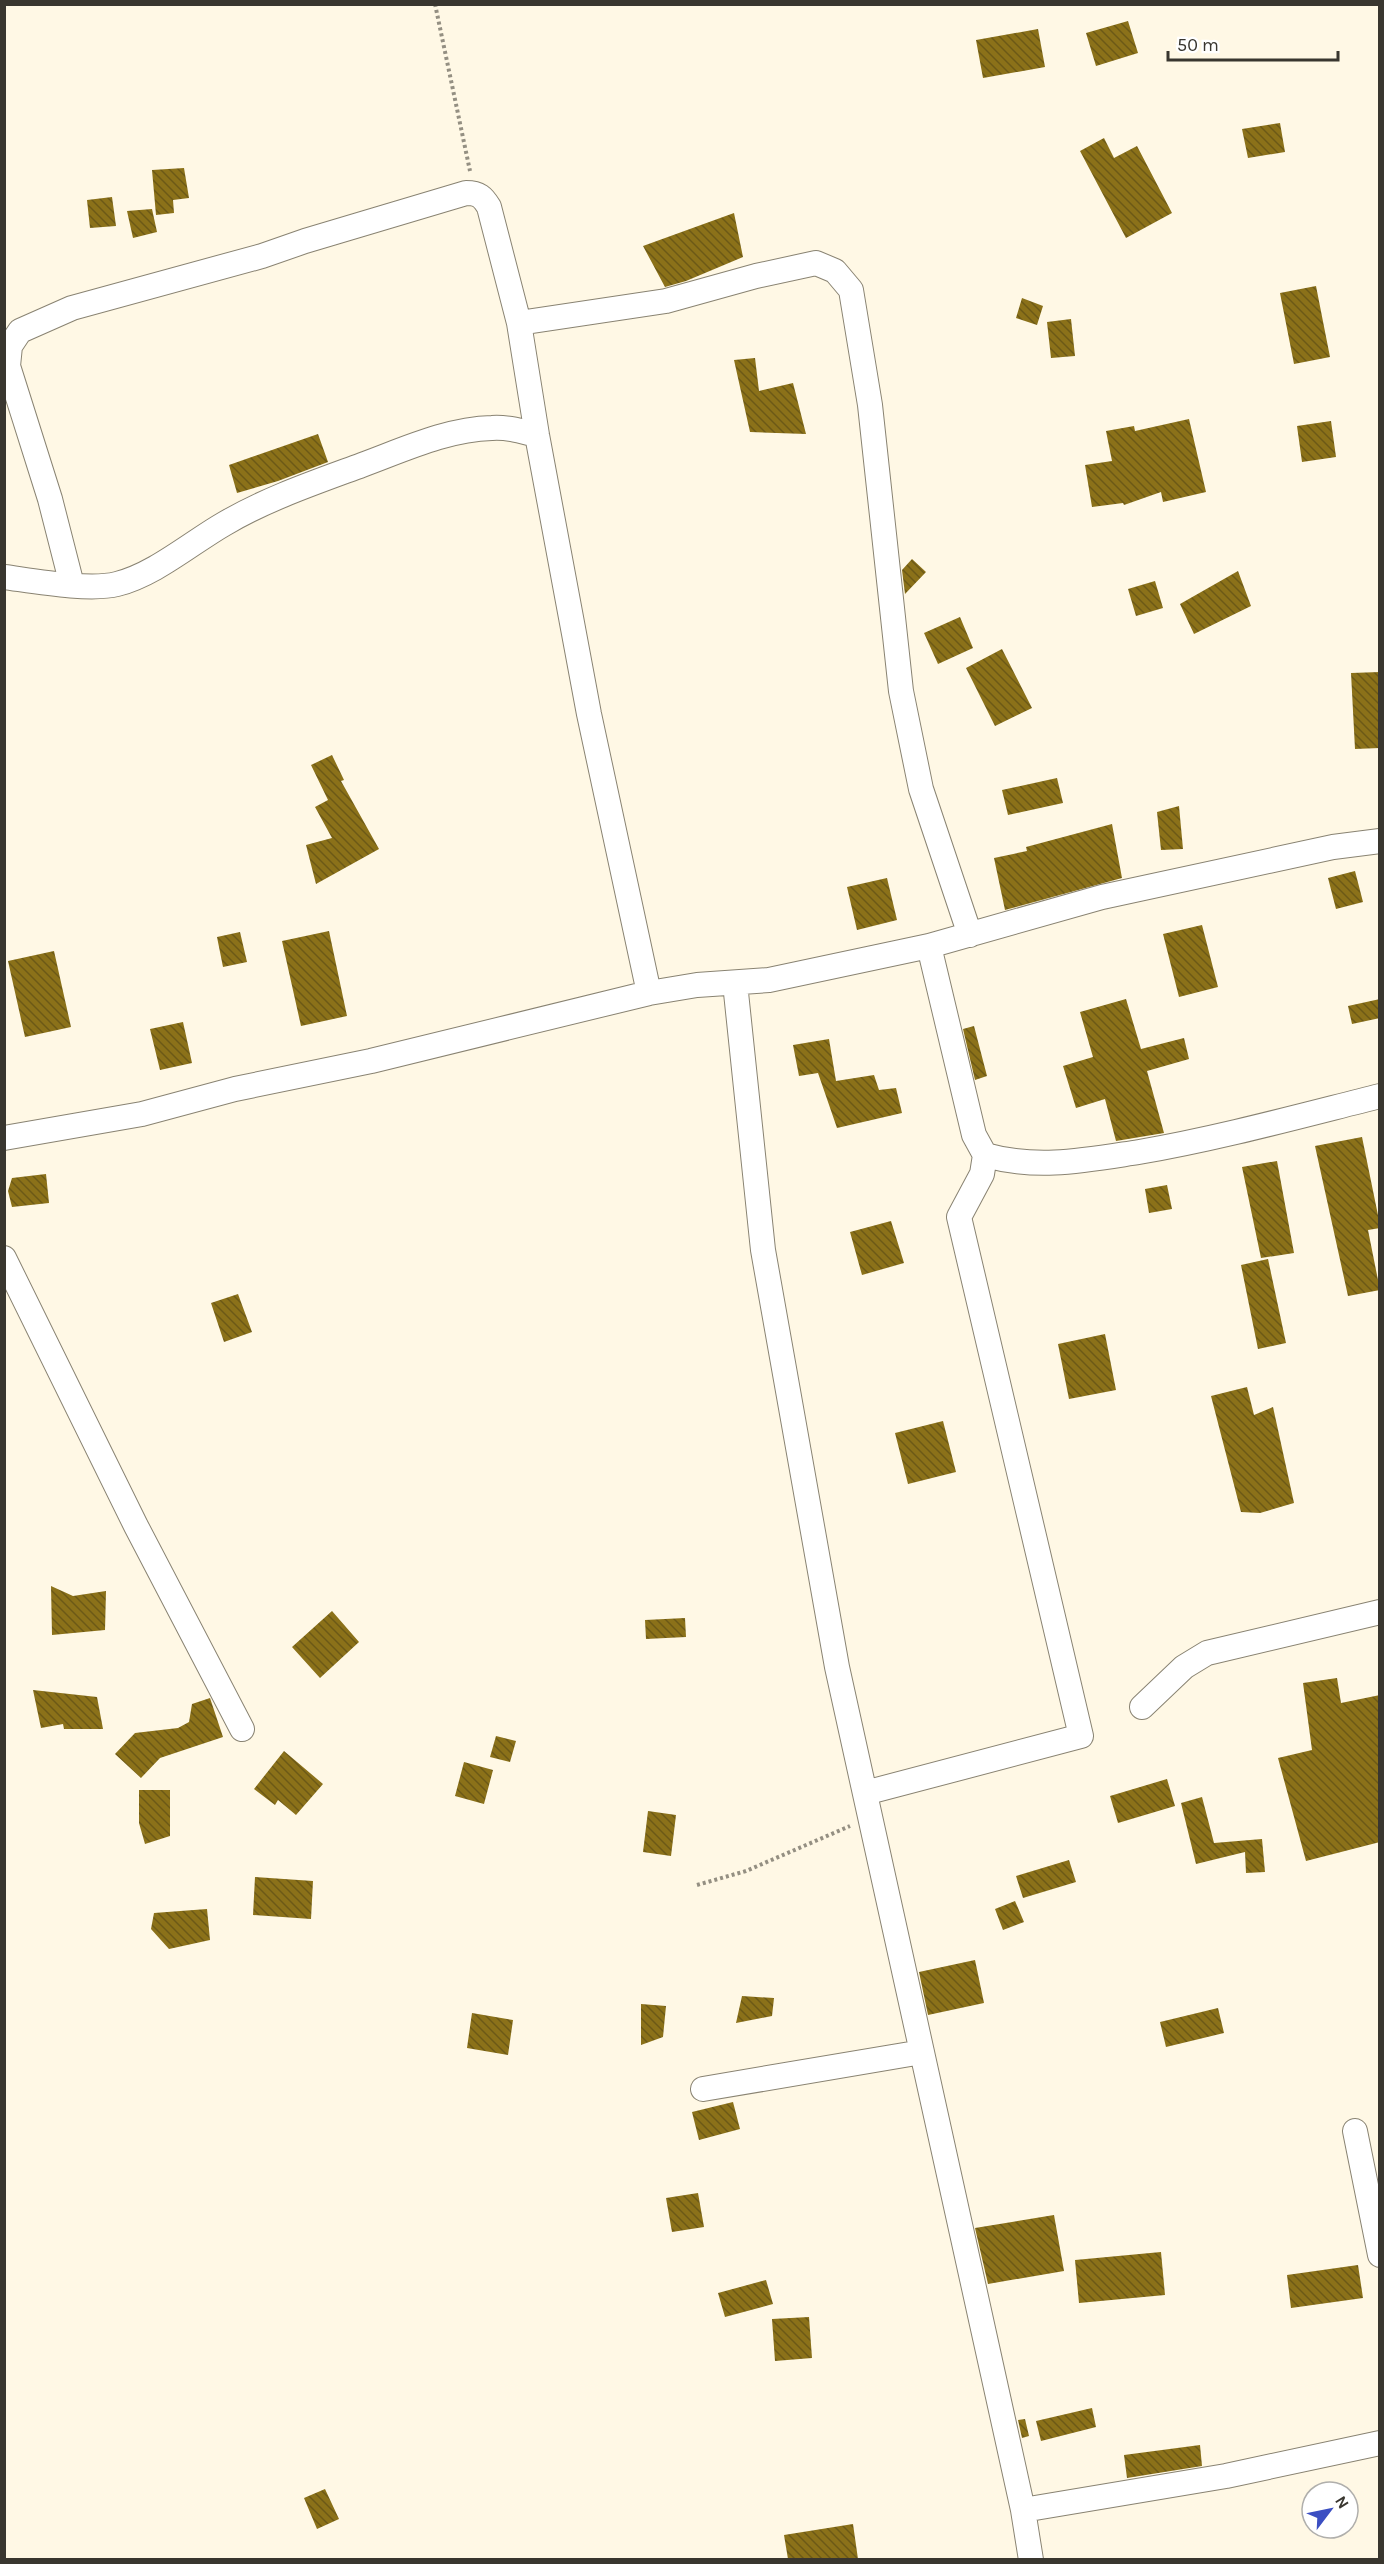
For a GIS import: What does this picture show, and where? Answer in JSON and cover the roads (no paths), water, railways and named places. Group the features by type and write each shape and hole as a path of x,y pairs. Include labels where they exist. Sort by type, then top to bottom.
{"street":[{"path":"72,585 50,499 8,366 10,346 20,331 72,308 262,256 326,234 466,193 474,193 483,197 489,207 519,323 537,435 589,714 649,993"},
{"path":"519,323 666,301 756,276 816,263 835,271 850,290 870,405 900,691 921,789 970,935"},
{"path":"4,577 72,585 114,585 132,580 225,522 333,476 454,432 492,428 515,429 537,435"},
{"path":"4,1138 142,1114 235,1089 371,1061 649,993 697,985 769,981 929,946 1102,897 1333,847 1380,841"},
{"path":"865,1793 1081,1736 959,1217 982,1174 985,1155 974,1135 929,946"},
{"path":"735,983 763,1250 837,1667 1023,2510 1031,2559"},
{"path":"985,1155 1006,1161 1064,1164 1208,1140 1380,1096"},
{"path":"4,1257 136,1526 242,1729"},
{"path":"1142,1707 1184,1667 1207,1653 1380,1612"},
{"path":"704,2089 922,2052"},
{"path":"1355,2131 1380,2255"},
{"path":"1023,2510 1226,2476 1380,2443"}]}
